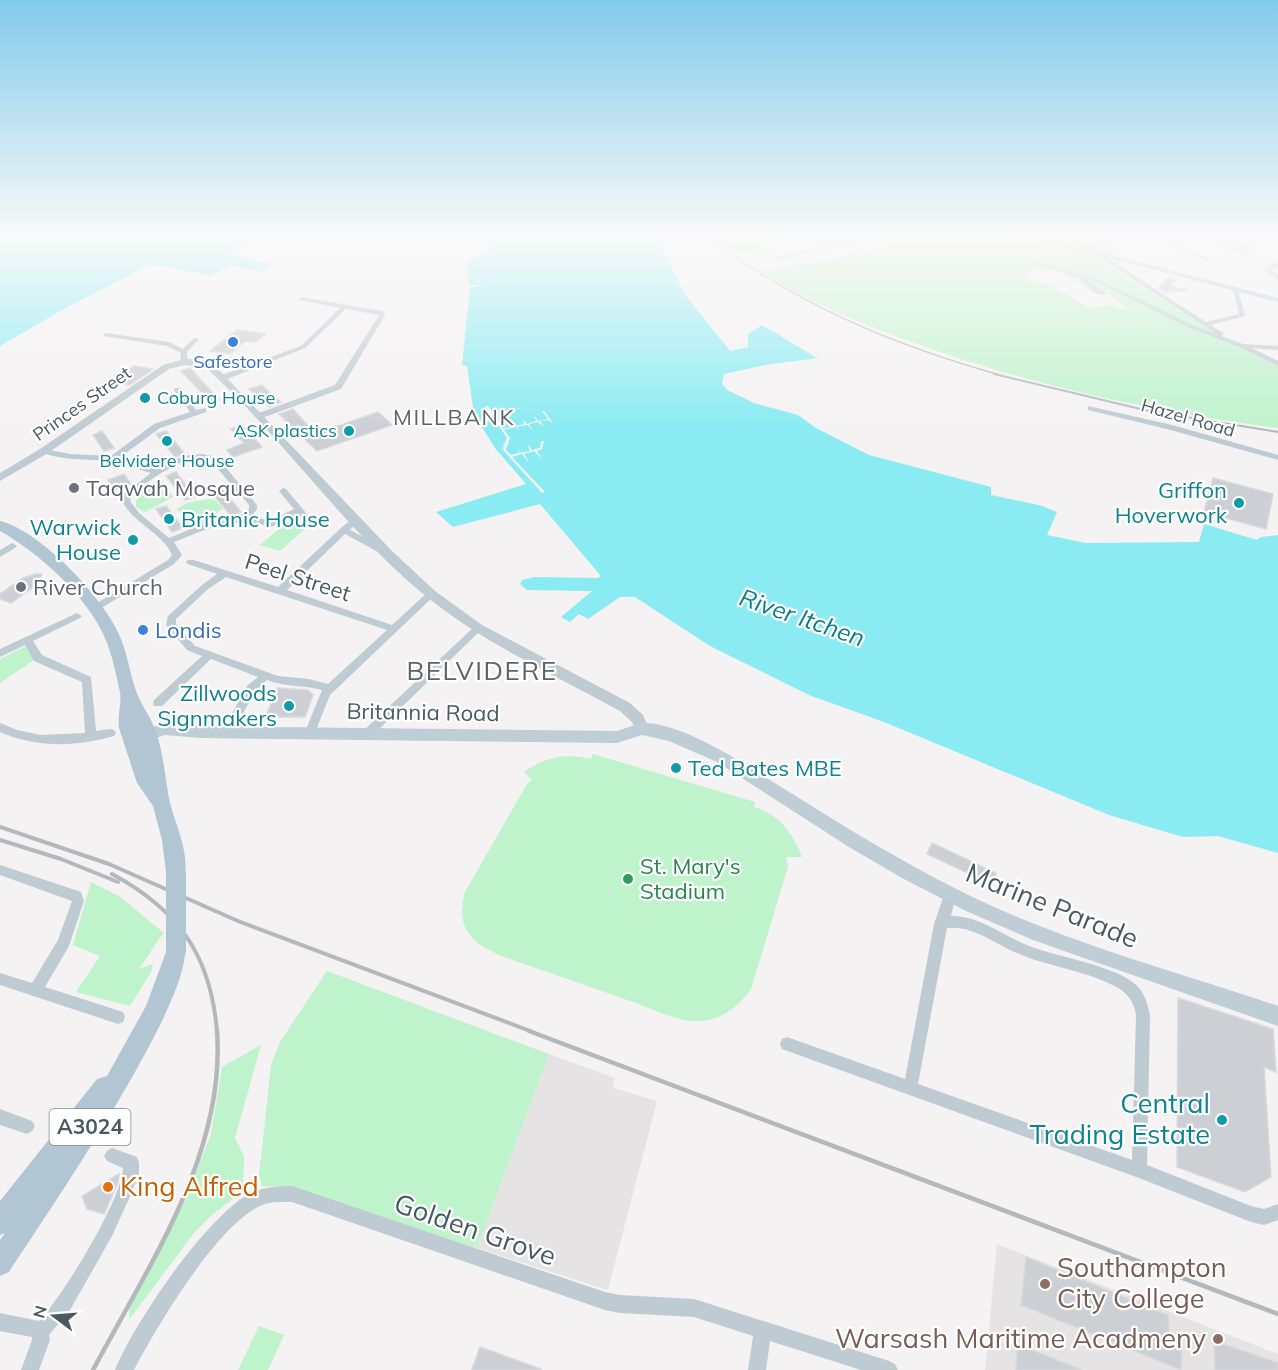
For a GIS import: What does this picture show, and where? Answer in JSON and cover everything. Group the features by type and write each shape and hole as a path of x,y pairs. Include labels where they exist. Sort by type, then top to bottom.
{"main road":[{"name":"A3024","path":"0,525 41,550 64,572 95,608 113,638 129,695 126,719 143,738 146,783 161,803 172,840 176,872 176,951 158,1004 93,1123 0,1263"},
{"name":"Britannia Road","path":"143,738 201,732 617,737 642,729"},
{"name":"Marine Parade","path":"642,729 674,736 723,758 818,820 950,895 1033,932 1278,1016"},
{"name":"A3024","path":"0,1222 73,1125 131,1056"}],"street":[{"path":"259,416 338,387 382,313 308,301"},
{"path":"1139,301 1215,338 1241,346 1278,348"},
{"path":"1169,301 1241,346 1278,364"},
{"path":"1205,324 1243,315 1239,301"},
{"path":"222,378 303,347 345,306"},
{"path":"106,335 169,344 184,357 203,363 222,378 355,520 431,594 478,628 625,707 638,719 642,729"},
{"path":"1215,338 1224,336"},
{"path":"184,357 196,339"},
{"name":"Princes Street","path":"0,478 44,451 162,369 184,357"},
{"path":"113,459 150,429 198,411 178,390"},
{"name":"Hazel Road","path":"1090,408 1170,427 1278,458"},
{"path":"44,451 62,455 113,459 156,472"},
{"path":"95,608 171,562 177,552 128,507 126,501 128,496 156,472 192,458 214,459 253,505 247,517"},
{"path":"283,491 308,520"},
{"path":"167,543 204,527 247,517 271,524 299,510"},
{"path":"279,592 355,520"},
{"path":"344,530 388,554"},
{"path":"0,554 12,546"},
{"name":"Peel Street","path":"191,562 392,628"},
{"path":"223,573 171,618 171,625 186,646 284,682 309,683 329,688"},
{"path":"309,732 322,698 329,688 431,594"},
{"path":"0,653 77,616"},
{"path":"367,734 478,628"},
{"path":"27,640 38,658 87,680 91,737"},
{"path":"158,704 209,655"},
{"path":"234,719 251,689 265,676"},
{"path":"0,726 13,733 36,740 62,741 111,733"},
{"path":"0,870 76,896 78,902 64,942 35,991"},
{"path":"910,1089 941,924 950,895"},
{"path":"941,924 962,923 1024,950 1117,982 1138,997 1143,1016 1139,1170"},
{"path":"0,979 117,1017"},
{"path":"787,1044 1139,1170 1251,1214 1264,1217 1277,1213"},
{"path":"0,1117 27,1126"},
{"path":"30,1370 37,1356 41,1340 40,1332 68,1300 133,1174 131,1163 112,1156"},
{"name":"Golden Grove","path":"124,1370 165,1299 227,1221 255,1199 275,1194 292,1194 605,1301 620,1304 693,1308 889,1370"},
{"path":"0,1322 34,1328 40,1332"},
{"path":"757,1370 763,1330"}],"shaded area":[{"path":"549,1054 615,1078 613,1088 657,1101 608,1290 477,1248"},
{"name":"Southampton City College","path":"997,1244 1278,1354 1278,1370 985,1370"}],"green space":[{"path":"814,301 1077,301 1089,308 1112,305 1120,309 1128,308 1118,301 1165,301 1240,348 1278,366 1278,428 1136,405 1043,383 906,340"},
{"path":"162,480 173,497 145,512 136,507 136,501 151,484"},
{"path":"215,500 223,509 217,512 220,520 191,528 187,526 184,515 177,510 188,503"},
{"path":"287,522 306,528 280,551 260,545"},
{"path":"26,646 34,660 0,683 0,659"},
{"name":"St. Mary's Stadium","path":"593,754 755,802 754,807 771,815 784,826 798,848 802,857 786,857 788,867 751,989 735,1007 722,1015 707,1020 691,1021 665,1014 499,955 479,944 467,931 462,914 465,892 527,784 532,780 524,772 548,760 573,756 591,759"},
{"path":"91,882 119,896 164,933 138,969 153,964 151,972 130,1006 76,992 100,956 73,945"},
{"path":"327,971 549,1054 477,1248 289,1187 262,1186 259,1175 271,1065 280,1042"},
{"path":"261,1045 235,1138 244,1156 243,1191 212,1215 194,1233 129,1320 130,1307 185,1201 211,1134 222,1067"},
{"path":"259,1326 284,1335 268,1370 238,1370"}],"water":[{"path":"0,301 80,301 64,309 0,346"},
{"name":"River Itchen","path":"469,301 690,301 730,351 748,347 748,334 762,325 817,358 765,365 724,374 722,384 729,391 754,403 798,415 816,428 869,455 991,487 991,495 1039,505 1057,512 1047,535 1086,543 1199,542 1204,524 1257,540 1261,537 1278,535 1278,853 1218,836 1183,837 1109,815 884,722 809,695 710,646 635,597 620,597 588,619 579,614 570,622 561,617 592,591 527,590 520,584 522,580 535,577 598,578 601,576 540,504 453,527 436,512 526,484 495,448 474,414 467,366 462,365"}],"pier":[{"path":"485,406 488,406 494,414 525,407 495,415 498,421 514,419 499,422 503,429 511,427 510,423 513,427 524,424 523,419 527,424 536,421 534,415 538,421 548,419 542,411 550,419 553,424 548,420 540,421 544,427 538,422 529,424 533,430 527,425 517,427 521,433 516,427 504,430 510,438 506,450 511,455 519,453 517,448 520,453 530,451 527,444 532,450 540,448 541,441 544,441 542,449 537,451 542,459 534,451 524,454 529,462 522,454 512,457 545,492 542,493 503,450 505,445 500,453 507,438"}],"building":[{"name":"Safestore","path":"237,330 266,334 255,342 245,341 230,354 210,351"},
{"path":"134,366 153,369 130,385 113,382"},
{"path":"190,368 219,400 208,404 199,394 202,393 181,371"},
{"path":"262,385 281,402 269,407 249,389"},
{"name":"ASK plastics","path":"293,409 315,434 378,412 392,425 317,451 279,414"},
{"path":"242,425 262,447 233,457 227,450 244,443 231,429"},
{"path":"102,431 114,448 104,451 93,435"},
{"name":"Belvidere House","path":"166,431 185,454 175,457 156,434"},
{"path":"176,472 195,497 185,500 166,476"},
{"path":"124,474 131,484 115,490 108,480"},
{"name":"Griffon Hoverwork","path":"1213,478 1273,494 1266,529 1204,512"},
{"path":"220,487 241,512 231,516 210,491"},
{"name":"Britanic House","path":"166,506 183,528 172,532 156,509"},
{"name":"River Church","path":"42,574 40,579 42,581 11,603 0,599 0,594 23,578"},
{"name":"Zillwoods Signmakers","path":"277,688 308,690 313,695 305,717 266,717"},
{"path":"932,843 996,873 991,884 927,854"},
{"name":"Central Trading Estate","path":"1178,998 1273,1029 1276,1072 1264,1067 1271,1177 1245,1192 1177,1167"},
{"name":"King Alfred","path":"119,1174 118,1182 104,1214 87,1209 82,1196"},
{"path":"1026,1257 1168,1315 1170,1343 1182,1349 1181,1370 1021,1305"},
{"path":"1214,1341 1278,1363 1278,1370 1215,1370"},
{"path":"1017,1344 1082,1370 1016,1370"},
{"path":"480,1347 541,1369 541,1370 472,1370"}],"railway":[{"path":"809,301 883,336 1000,375"},
{"path":"994,374 1149,411 1278,432"},
{"path":"0,827 109,864 238,921 533,1032"},
{"path":"0,840 61,859 118,882"},
{"path":"112,874 156,903 187,938 199,958 207,980 214,1005 217,1032"},
{"path":"529,1031 1278,1314"},
{"path":"93,1370 159,1249 196,1165 209,1121 217,1077 217,1032"}],"place":[{"name":"Safestore","path":"233,342"},
{"name":"Coburg House","path":"145,398"},
{"name":"ASK plastics","path":"349,431"},
{"name":"Belvidere House","path":"167,441"},
{"name":"Taqwah Mosque","path":"74,488"},
{"name":"Griffon Hoverwork","path":"1239,503"},
{"name":"Britanic House","path":"169,519"},
{"name":"Warwick House","path":"133,540"},
{"name":"River Church","path":"21,587"},
{"name":"Londis","path":"143,630"},
{"name":"Zillwoods Signmakers","path":"289,706"},
{"name":"Ted Bates MBE","path":"676,768"},
{"name":"St. Mary's Stadium","path":"628,879"},
{"name":"Central Trading Estate","path":"1222,1120"},
{"name":"King Alfred","path":"108,1187"},
{"name":"Southampton City College","path":"1045,1284"},
{"name":"Warsash Maritime Acadmeny","path":"1218,1339"}],"district":[{"name":"MILLBANK","path":"454,417"},
{"name":"BELVIDERE","path":"482,671"}]}
